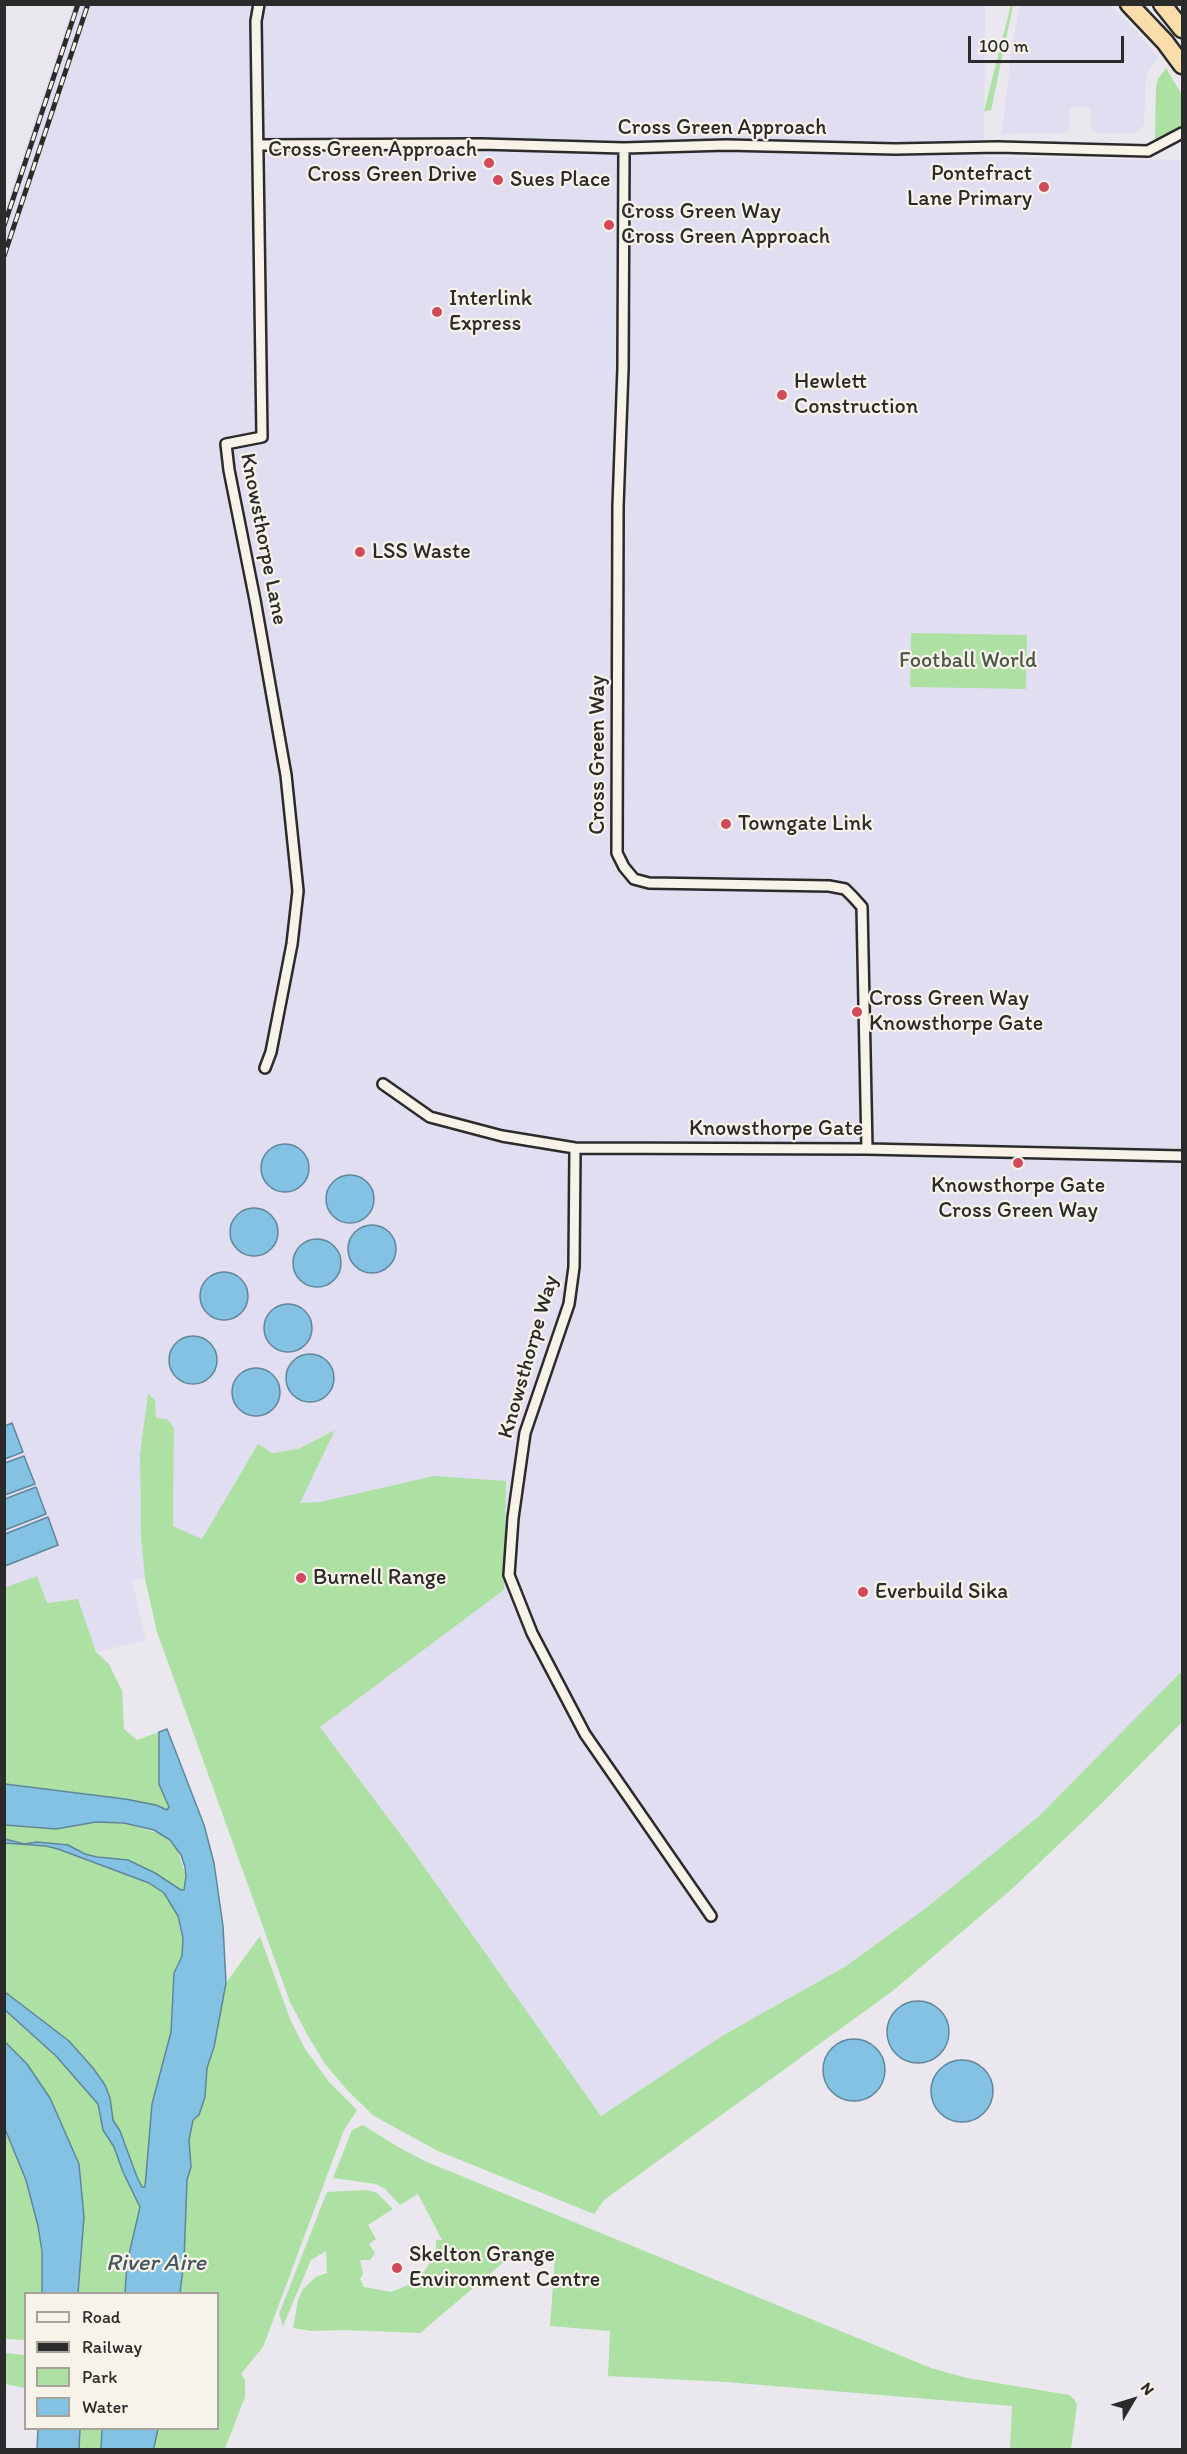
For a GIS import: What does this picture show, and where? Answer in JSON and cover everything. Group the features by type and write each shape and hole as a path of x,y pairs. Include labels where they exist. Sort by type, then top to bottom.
{"highway":[{"path":"1129,4 1178,42"},
{"path":"1145,4 1178,42"},
{"path":"1162,4 1178,42 1182,65"}],"street":[{"name":"Knowsthorpe Lane","path":"259,4 256,21 262,437 226,444 286,775 298,891 292,945 266,1068"},
{"name":"Cross Green Approach","path":"258,145 460,144 624,148 726,145 895,149 1079,148 1148,151 1182,133"},
{"name":"Cross Green Way","path":"624,148 623,368 618,506 617,853 624,867 634,879 648,884 829,886 844,889 854,897 861,907 867,1149"},
{"name":"Knowsthorpe Gate","path":"383,1084 430,1117 502,1136 575,1148 867,1149 1182,1156"},
{"name":"Knowsthorpe Way","path":"575,1148 574,1268 569,1304 525,1433 513,1518 510,1575 532,1633 585,1734 711,1916"}],"shaded area":[{"path":"73,5 985,5 984,157 1182,160 1182,1671 1038,1817 926,1908 846,1966 722,2036 601,2116 410,1847 320,1727 504,1590 505,1481 223,1594 334,1431 299,1449 272,1453 258,1445 202,1539 173,1526 174,1428 155,1418 156,1402 139,1494 145,1578 132,1581 146,1640 96,1652 78,1599 47,1603 5,1588 4,212"},
{"path":"1020,5 1109,5 1133,27 1159,58 1146,77 1144,125 1138,131 1135,133 1095,133 1091,128 1090,107 1070,107 1070,127 1066,133 1002,134 1012,46"}],"green space":[{"path":"1011,5 1013,5 991,110 984,111"},
{"path":"1166,68 1182,95 1182,126 1155,140 1156,86"},
{"name":"Football World","path":"911,633 1027,635 1026,689 910,687"},
{"path":"148,1394 155,1400 156,1418 167,1419 174,1428 173,1526 202,1539 258,1444 272,1453 298,1449 335,1430 300,1503 320,1502 434,1476 506,1481 504,1590 320,1727 410,1847 601,2116 722,2036 846,1966 926,1908 1038,1817 1182,1671 1182,1722 1013,1888 894,1990 604,2200 594,2214 438,2151 374,2116 325,2064 307,2034 290,2002 157,1632 145,1578 141,1537 140,1454"},
{"path":"37,1576 47,1603 78,1599 96,1652 109,1664 122,1691 124,1729 137,1740 159,1732 159,1784 169,1807 168,1810 156,1805 125,1799 5,1784 4,1588"},
{"path":"96,1822 124,1823 161,1834 176,1846 186,1876 179,1926 183,1938 182,1956 176,1966 172,1994 171,2032 152,2104 146,2181 127,2263 125,2292 78,2292 84,2217 79,2164 50,2098 27,2064 5,2042 4,1825 56,1829"},
{"path":"260,1936 290,2019 304,2047 329,2082 357,2110 344,2130 263,2347 241,2374 245,2380 245,2397 225,2449 153,2450 158,2430 219,2430 219,2292 180,2292 184,2261 187,2180 191,2167 189,2140 193,2120 199,2115 205,2097 207,2068 214,2047 226,1983"},
{"path":"363,2125 427,2162 931,2368 967,2378 1069,2395 1077,2405 1071,2449 1010,2449 1012,2406 726,2382 608,2376 610,2331 550,2326 555,2258 511,2256 420,2333 312,2331 293,2328 298,2300 303,2289 316,2277 327,2273 326,2251 311,2260 283,2326 279,2314 327,2192 367,2190 377,2193 393,2209 368,2225 376,2239 369,2244 375,2253 370,2260 360,2260 363,2274 360,2279 364,2287 391,2292 418,2281 436,2253 436,2240 442,2240 418,2194 400,2205 385,2189 376,2184 333,2178 352,2130"},
{"path":"4,2129 26,2180 42,2251 42,2292 24,2292 24,2340 5,2339"},
{"path":"5,2353 24,2355 24,2388 5,2384"},
{"path":"80,2430 102,2430 101,2449 79,2450"}],"water":[{"path":"280,1144 290,1144 302,1151 309,1163 309,1173 302,1185 290,1192 280,1192 265,1181 261,1173 261,1163 272,1148"},
{"path":"345,1175 355,1175 367,1182 374,1194 374,1204 367,1216 355,1223 345,1223 330,1212 326,1204 326,1194 337,1179"},
{"path":"249,1208 259,1208 271,1215 278,1227 278,1237 271,1249 259,1256 249,1256 234,1245 230,1237 230,1227 241,1212"},
{"path":"367,1225 377,1225 389,1232 396,1244 396,1254 389,1266 377,1273 367,1273 352,1262 348,1254 348,1244 359,1229"},
{"path":"312,1239 322,1239 334,1246 341,1258 341,1268 334,1280 322,1287 312,1287 297,1276 293,1268 293,1258 304,1243"},
{"path":"219,1272 229,1272 241,1279 248,1291 248,1301 241,1313 229,1320 219,1320 204,1309 200,1301 200,1291 211,1276"},
{"path":"283,1304 293,1304 305,1311 312,1323 312,1333 305,1345 293,1352 283,1352 268,1341 264,1333 264,1323 275,1308"},
{"path":"188,1336 198,1336 210,1343 217,1355 217,1365 210,1377 198,1384 188,1384 173,1373 169,1365 169,1355 180,1340"},
{"path":"305,1354 315,1354 327,1361 334,1373 334,1383 327,1395 315,1402 305,1402 290,1391 286,1383 286,1373 297,1358"},
{"path":"251,1368 261,1368 273,1375 280,1387 280,1397 273,1409 261,1416 251,1416 236,1405 232,1397 232,1387 243,1372"},
{"path":"12,1423 23,1452 5,1459 5,1426"},
{"path":"24,1456 35,1484 5,1495 5,1463"},
{"path":"36,1487 46,1514 5,1530 5,1499"},
{"path":"48,1517 58,1545 5,1566 5,1534"},
{"name":"River Aire","path":"167,1729 204,1825 214,1863 223,1926 226,1983 214,2047 207,2068 205,2097 199,2115 193,2120 189,2140 191,2167 187,2180 184,2261 180,2292 125,2292 127,2263 140,2207 114,2147 103,2130 98,2104 56,2056 5,2010 5,1992 69,2041 93,2068 105,2085 110,2098 113,2120 120,2131 137,2177 142,2187 145,2187 152,2104 171,2032 174,1973 182,1956 183,1938 178,1916 164,1893 149,1883 58,1849 5,1843 5,1839 24,1844 37,1842 68,1845 85,1854 97,1857 128,1860 155,1873 181,1890 184,1890 185,1867 181,1855 170,1840 154,1830 124,1823 96,1822 56,1829 5,1825 5,1784 125,1799 156,1805 167,1810 169,1807 159,1784 159,1732"},
{"path":"912,2001 924,2001 940,2010 947,2020 949,2032 947,2044 940,2054 924,2063 912,2063 901,2058 892,2049 887,2038 887,2026 892,2015 901,2006"},
{"path":"854,2039 866,2041 876,2048 883,2058 885,2070 883,2082 876,2092 866,2099 854,2101 842,2099 832,2092 825,2082 823,2070 825,2058 832,2048 842,2041"},
{"path":"5,2042 27,2064 50,2098 79,2164 84,2217 78,2292 42,2292 42,2251 38,2226 26,2180 5,2129"},
{"path":"962,2060 984,2069 993,2091 984,2113 962,2122 940,2113 931,2091 940,2069"},
{"path":"38,2430 80,2430 79,2449 37,2449"},
{"path":"102,2430 158,2430 153,2450 101,2449"}],"railway":[{"path":"4,226 78,4"},
{"path":"4,256 88,4"}],"place":[{"name":"Cross Green Approach Cross Green Drive","path":"489,163"},
{"name":"Sues Place","path":"498,180"},
{"name":"Pontefract Lane Primary","path":"1044,187"},
{"name":"Cross Green Way Cross Green Approach","path":"609,225"},
{"name":"Interlink Express","path":"437,312"},
{"name":"Hewlett Construction","path":"782,395"},
{"name":"LSS Waste","path":"360,552"},
{"name":"Towngate Link","path":"726,824"},
{"name":"Cross Green Way Knowsthorpe Gate","path":"857,1012"},
{"name":"Knowsthorpe Gate Cross Green Way","path":"1018,1163"},
{"name":"Burnell Range","path":"301,1578"},
{"name":"Everbuild Sika","path":"863,1592"},
{"name":"Skelton Grange Environment Centre","path":"397,2268"}]}
